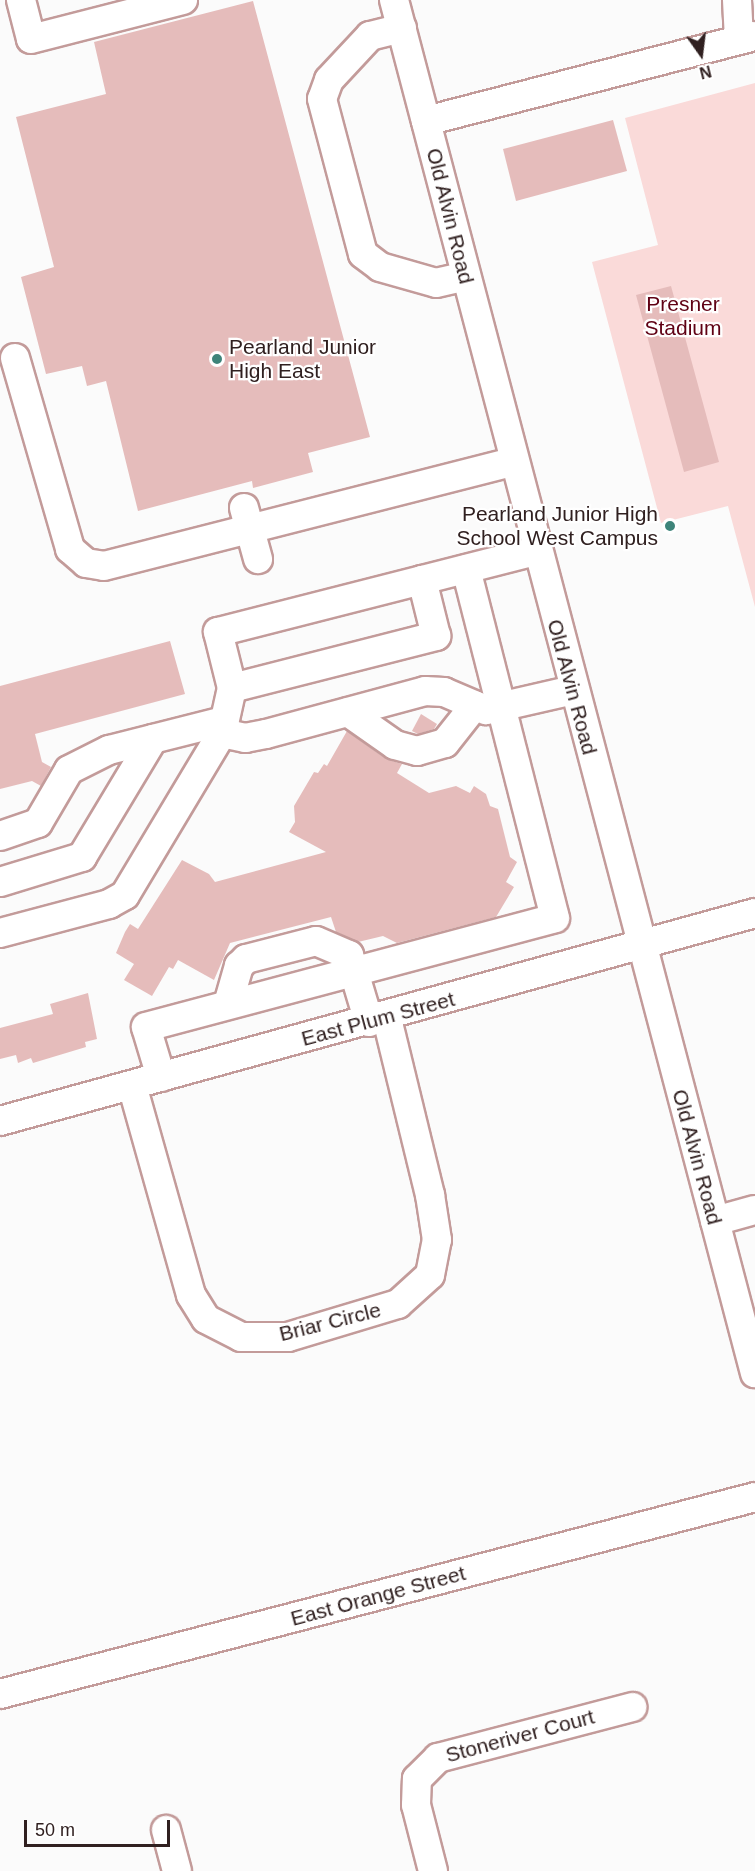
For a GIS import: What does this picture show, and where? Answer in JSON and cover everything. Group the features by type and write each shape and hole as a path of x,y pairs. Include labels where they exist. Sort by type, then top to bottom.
{"street":[{"path":"21,0 31,39 183,0"},
{"name":"Old Alvin Road","path":"394,0 536,551 755,1372"},
{"path":"426,121 747,38 738,0"},
{"path":"402,28 370,36 329,80 322,99 363,254 380,267 436,283 466,276"},
{"path":"15,358 70,549 86,563 104,566 247,519 513,462"},
{"path":"247,519 258,559"},
{"path":"0,933 109,904 125,895 223,727 232,688 218,632 536,551"},
{"path":"161,1077 146,1027 555,918 488,707 466,569"},
{"path":"232,688 436,636 422,580"},
{"path":"348,712 395,745 417,751 445,742 488,707 573,690"},
{"path":"0,836 38,823 69,770 109,750 153,739 223,727 245,738 425,691 444,692 488,707"},
{"path":"0,882 82,857 153,739"},
{"name":"East Plum Street","path":"0,1121 378,1020 755,913"},
{"path":"228,1004 239,966 246,959 316,940 349,956 356,972"},
{"name":"Briar Circle","path":"132,1085 191,1295 206,1319 241,1337 288,1337 398,1304 430,1275 437,1240 430,1195 378,1020 356,972"},
{"path":"715,1221 755,1210"},
{"name":"East Orange Street","path":"0,1694 755,1497"},
{"name":"Stoneriver Court","path":"433,1871 416,1806 417,1779 438,1758 632,1707"},
{"path":"165,1830 177,1871"}],"green space":[{"name":"Presner Stadium","path":"755,83 755,607 728,506 661,523 592,262 658,245 625,118"}],"building":[{"path":"253,1 370,437 308,453 313,472 253,488 252,481 138,511 106,381 87,386 82,366 46,374 21,277 54,267 16,117 106,94 94,42"},
{"path":"613,120 627,171 516,201 503,149"},
{"path":"671,286 719,462 684,472 636,295"},
{"path":"170,641 185,694 35,734 42,762 51,767 41,786 32,781 0,789 0,686"},
{"path":"421,714 437,724 434,729 418,734 412,731"},
{"path":"347,731 386,759 402,764 397,773 429,793 456,786 470,793 474,786 486,794 490,806 498,809 510,857 517,862 506,882 514,887 496,917 397,943 383,936 358,942 336,932 331,917 230,943 214,980 178,960 173,969 169,967 152,996 124,980 134,964 116,953 125,932 130,924 138,929 182,860 209,874 215,882 326,852 289,832 295,822 294,806 314,772 318,773 324,764 327,766"},
{"path":"88,993 97,1039 85,1042 86,1047 33,1063 31,1058 18,1063 16,1055 0,1059 0,1028 53,1014 50,1004"}],"place":[{"name":"Pearland Junior High East","path":"217,359"},
{"name":"Pearland Junior High School West Campus","path":"670,526"}]}
